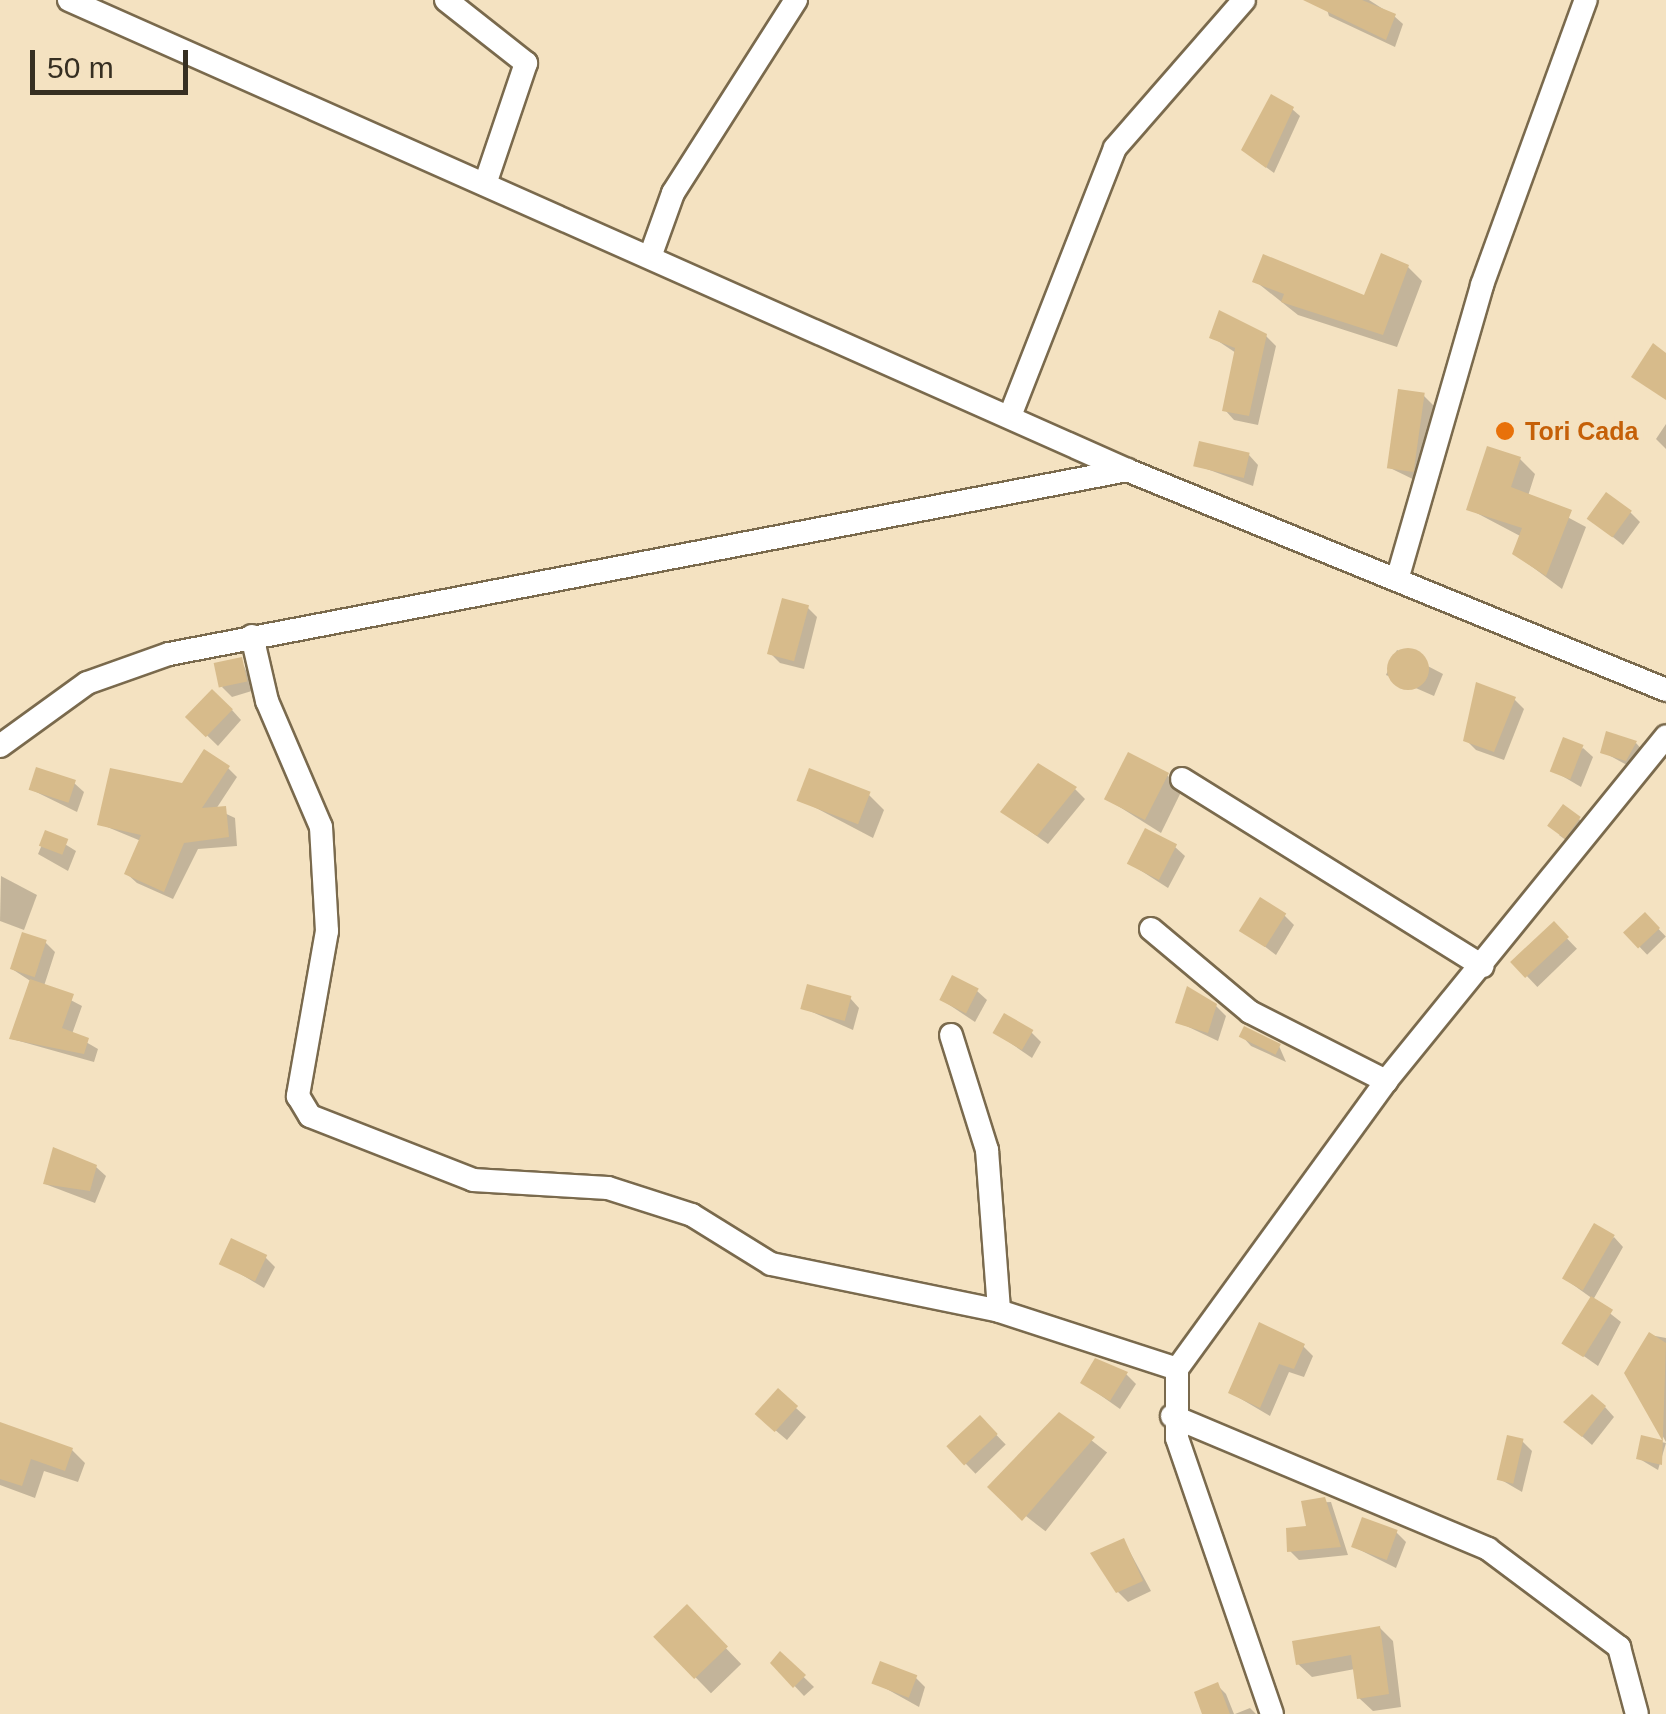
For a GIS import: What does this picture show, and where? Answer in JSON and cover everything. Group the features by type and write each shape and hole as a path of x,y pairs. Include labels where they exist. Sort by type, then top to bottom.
{"street":[{"path":"69,0 1127,470 1666,690"},
{"path":"446,0 526,64 485,184"},
{"path":"650,256 673,193 796,0"},
{"path":"1010,416 1115,148 1244,0"},
{"path":"1397,580 1482,285 1586,0"},
{"path":"0,746 87,683 252,636 1127,470"},
{"path":"252,636 267,700 321,827 326,931 298,1096 310,1116 472,1180 608,1188 702,1220 771,1264 999,1311 1176,1370"},
{"path":"1272,1714 1172,1416 1176,1370 1386,1081 1666,736"},
{"path":"1182,780 1483,966"},
{"path":"1151,929 1250,1012 1386,1081"},
{"path":"951,1035 987,1150 999,1311"},
{"path":"1172,1416 1488,1549 1619,1646 1636,1714"}],"building":[{"path":"1303,0 1362,0 1396,14 1386,40"},
{"path":"1271,94 1294,107 1266,168 1241,150"},
{"path":"1381,253 1409,265 1383,335 1281,302 1284,294 1252,282 1263,254 1364,295"},
{"path":"1219,310 1267,334 1249,416 1222,411 1235,348 1209,338"},
{"path":"1653,343 1666,353 1666,400 1631,377"},
{"path":"1398,389 1425,393 1414,472 1387,468"},
{"path":"1199,441 1250,453 1244,478 1193,466"},
{"path":"1487,446 1521,457 1511,487 1572,510 1546,576 1512,554 1522,528 1466,510"},
{"path":"1606,492 1632,511 1612,538 1587,519"},
{"path":"782,598 809,605 794,661 767,654"},
{"path":"1408,648 1423,654 1429,669 1423,684 1408,690 1393,684 1387,669 1393,654"},
{"path":"242,657 247,681 219,687 214,663"},
{"path":"1476,682 1516,697 1494,752 1463,741"},
{"path":"212,689 233,709 206,737 185,717"},
{"path":"1606,731 1637,741 1626,761 1600,753"},
{"path":"1563,737 1584,745 1570,779 1550,772"},
{"path":"204,749 230,766 202,808 226,806 229,837 184,843 164,892 124,874 141,835 97,825 110,768 182,783"},
{"path":"1128,752 1169,773 1145,820 1104,799"},
{"path":"1038,763 1077,787 1037,836 1000,812"},
{"path":"36,767 76,780 69,803 29,790"},
{"path":"809,768 871,792 858,824 796,801"},
{"path":"1563,804 1581,817 1565,839 1547,826"},
{"path":"1145,828 1177,844 1159,880 1127,864"},
{"path":"45,830 68,839 62,855 39,846"},
{"path":"1260,897 1286,913 1265,947 1239,931"},
{"path":"1645,912 1660,928 1638,949 1623,932"},
{"path":"1554,921 1569,937 1525,978 1510,962"},
{"path":"22,932 47,940 35,977 10,969"},
{"path":"952,975 979,989 966,1014 939,1000"},
{"path":"30,979 74,994 62,1028 89,1038 84,1054 9,1039"},
{"path":"807,984 851,996 845,1021 800,1009"},
{"path":"1187,986 1217,1004 1208,1033 1175,1023"},
{"path":"1004,1013 1033,1030 1022,1050 993,1033"},
{"path":"1244,1026 1281,1044 1276,1055 1239,1037"},
{"path":"53,1147 97,1165 90,1191 43,1184"},
{"path":"1594,1223 1615,1235 1583,1290 1562,1278"},
{"path":"231,1238 267,1255 255,1281 219,1264"},
{"path":"1591,1296 1613,1310 1583,1357 1561,1343"},
{"path":"1259,1322 1305,1344 1294,1369 1279,1364 1260,1408 1228,1393"},
{"path":"1649,1332 1666,1343 1662,1465 1636,1459 1641,1435 1662,1440 1624,1373"},
{"path":"1095,1358 1128,1372 1110,1401 1080,1383"},
{"path":"778,1388 798,1406 775,1432 755,1414"},
{"path":"1592,1394 1606,1406 1582,1437 1563,1422"},
{"path":"1059,1412 1095,1437 1022,1521 987,1487"},
{"path":"980,1415 998,1434 964,1465 946,1446"},
{"path":"0,1422 73,1448 65,1471 31,1459 22,1486 0,1479"},
{"path":"1507,1435 1524,1439 1513,1484 1497,1480"},
{"path":"1325,1497 1341,1547 1287,1552 1286,1528 1306,1526 1301,1501"},
{"path":"1362,1517 1398,1530 1387,1560 1351,1547"},
{"path":"1124,1538 1143,1581 1116,1593 1090,1553"},
{"path":"687,1604 728,1646 694,1679 653,1637"},
{"path":"1380,1626 1389,1694 1357,1699 1351,1655 1296,1665 1292,1641"},
{"path":"780,1651 806,1675 793,1688 770,1663"},
{"path":"880,1661 917,1675 909,1698 871,1683"},
{"path":"1218,1682 1230,1714 1202,1714 1194,1692"}],"place":[{"name":"Tori Cada","path":"1505,431"}]}
